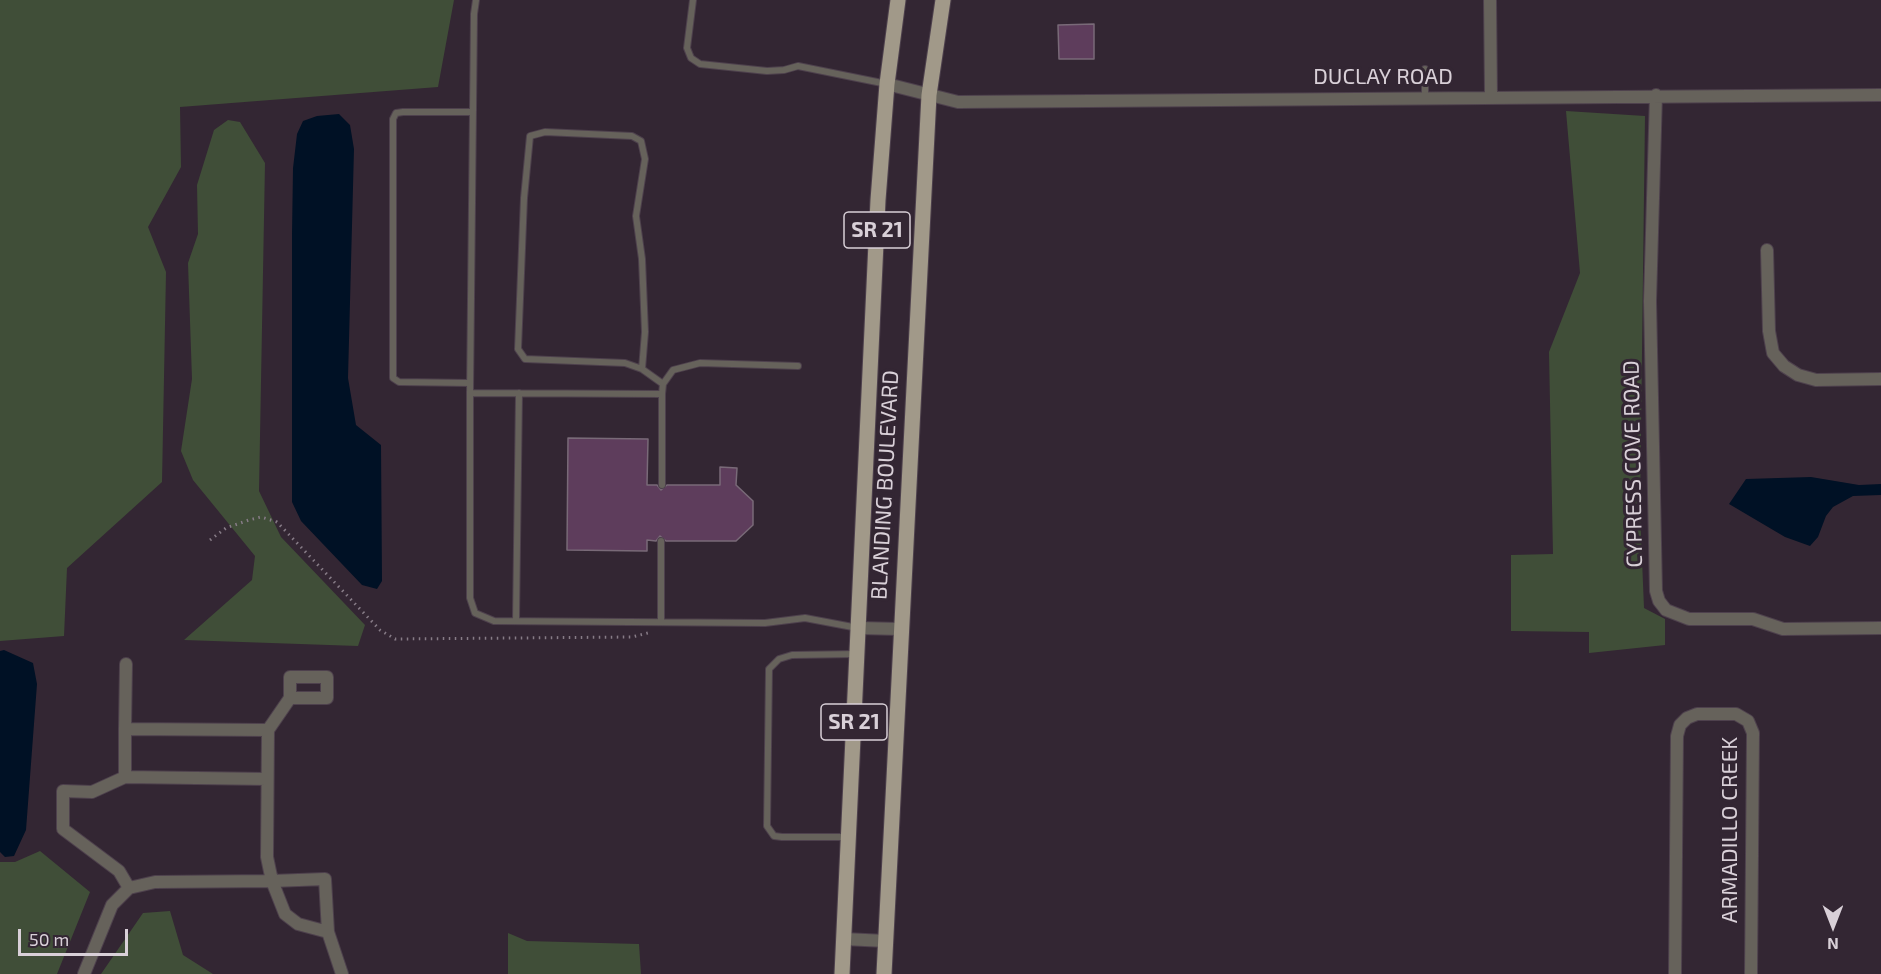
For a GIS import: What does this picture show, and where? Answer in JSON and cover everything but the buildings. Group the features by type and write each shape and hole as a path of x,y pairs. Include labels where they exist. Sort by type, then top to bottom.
{"main road":[{"name":"BLANDING BOULEVARD","path":"842,974 878,200 887,84 898,0"},
{"name":"BLANDING BOULEVARD","path":"884,974 929,95 943,0"}],"street":[{"path":"1490,0 1491,97"},
{"name":"DUCLAY ROAD","path":"887,84 958,102 1881,95"},
{"name":"CYPRESS COVE ROAD","path":"1656,95 1650,301 1656,591 1659,601 1666,610 1689,619 1753,620 1783,629 1881,628"},
{"path":"1767,249 1769,331 1773,353 1784,366 1798,375 1816,380 1881,379"},
{"path":"859,628 900,629"},
{"path":"125,777 126,664"},
{"path":"290,698 268,730 267,856 272,881 285,914 298,924 328,932"},
{"name":"ARMADILLO CREEK","path":"1675,974 1677,736 1680,725 1687,718 1697,714 1736,714 1748,721 1753,733 1751,974"},
{"path":"125,729 268,730"},
{"path":"129,888 119,871 63,829 63,791 92,792 125,777 267,779"},
{"path":"84,974 112,905 129,888 155,882 326,879 328,932 342,974"},
{"path":"844,939 886,941"}],"lane":[{"path":"476,0 470,383 471,607 475,613 486,619 516,621 765,623 806,618 859,628"},
{"path":"693,0 687,48 692,58 700,64 767,71 798,66 887,84"},
{"path":"1425,69 1425,97"},
{"path":"470,383 399,382 393,378 393,119 396,113 403,112 473,112"},
{"path":"642,369 642,259 636,216 645,159 641,141 633,136 545,132 530,136 524,198 518,349 525,359 625,363 642,369 663,384"},
{"path":"662,485 662,394 663,384 673,370 692,364 798,366"},
{"path":"470,393 662,394"},
{"path":"516,621 519,393"},
{"path":"660,622 661,541"},
{"path":"849,837 774,836 766,826 769,669 779,659 792,655 858,654"}],"path":[{"path":"210,540 226,528 249,520 261,517 277,522 380,630 395,639 633,637 649,633 660,622"}],"green space":[{"path":"0,0 454,0 438,87 180,107 181,167 148,227 166,272 162,482 67,568 64,636 0,641"},
{"path":"1566,111 1645,116 1640,511 1644,608 1665,619 1665,645 1589,653 1589,632 1511,631 1511,555 1553,554 1549,352 1580,273"},
{"path":"228,120 240,122 265,163 259,491 281,537 365,625 358,646 184,640 252,580 255,556 193,480 181,451 192,379 188,263 198,234 197,185 214,130"},
{"path":"40,851 90,892 57,974 0,974 0,862 15,862"},
{"path":"170,911 183,955 213,974 101,974 143,913"},
{"path":"508,933 527,941 639,944 641,974 508,974"}],"water":[{"path":"339,114 350,125 354,149 348,378 356,425 381,445 382,581 377,589 362,585 301,521 292,502 292,234 293,168 297,134 303,121 317,116"},
{"path":"1811,477 1859,485 1881,484 1881,495 1853,496 1833,507 1826,516 1818,537 1810,546 1785,537 1729,504 1746,479"},
{"path":"4,650 33,663 37,684 26,830 14,856 5,857 0,852 0,651"}]}
